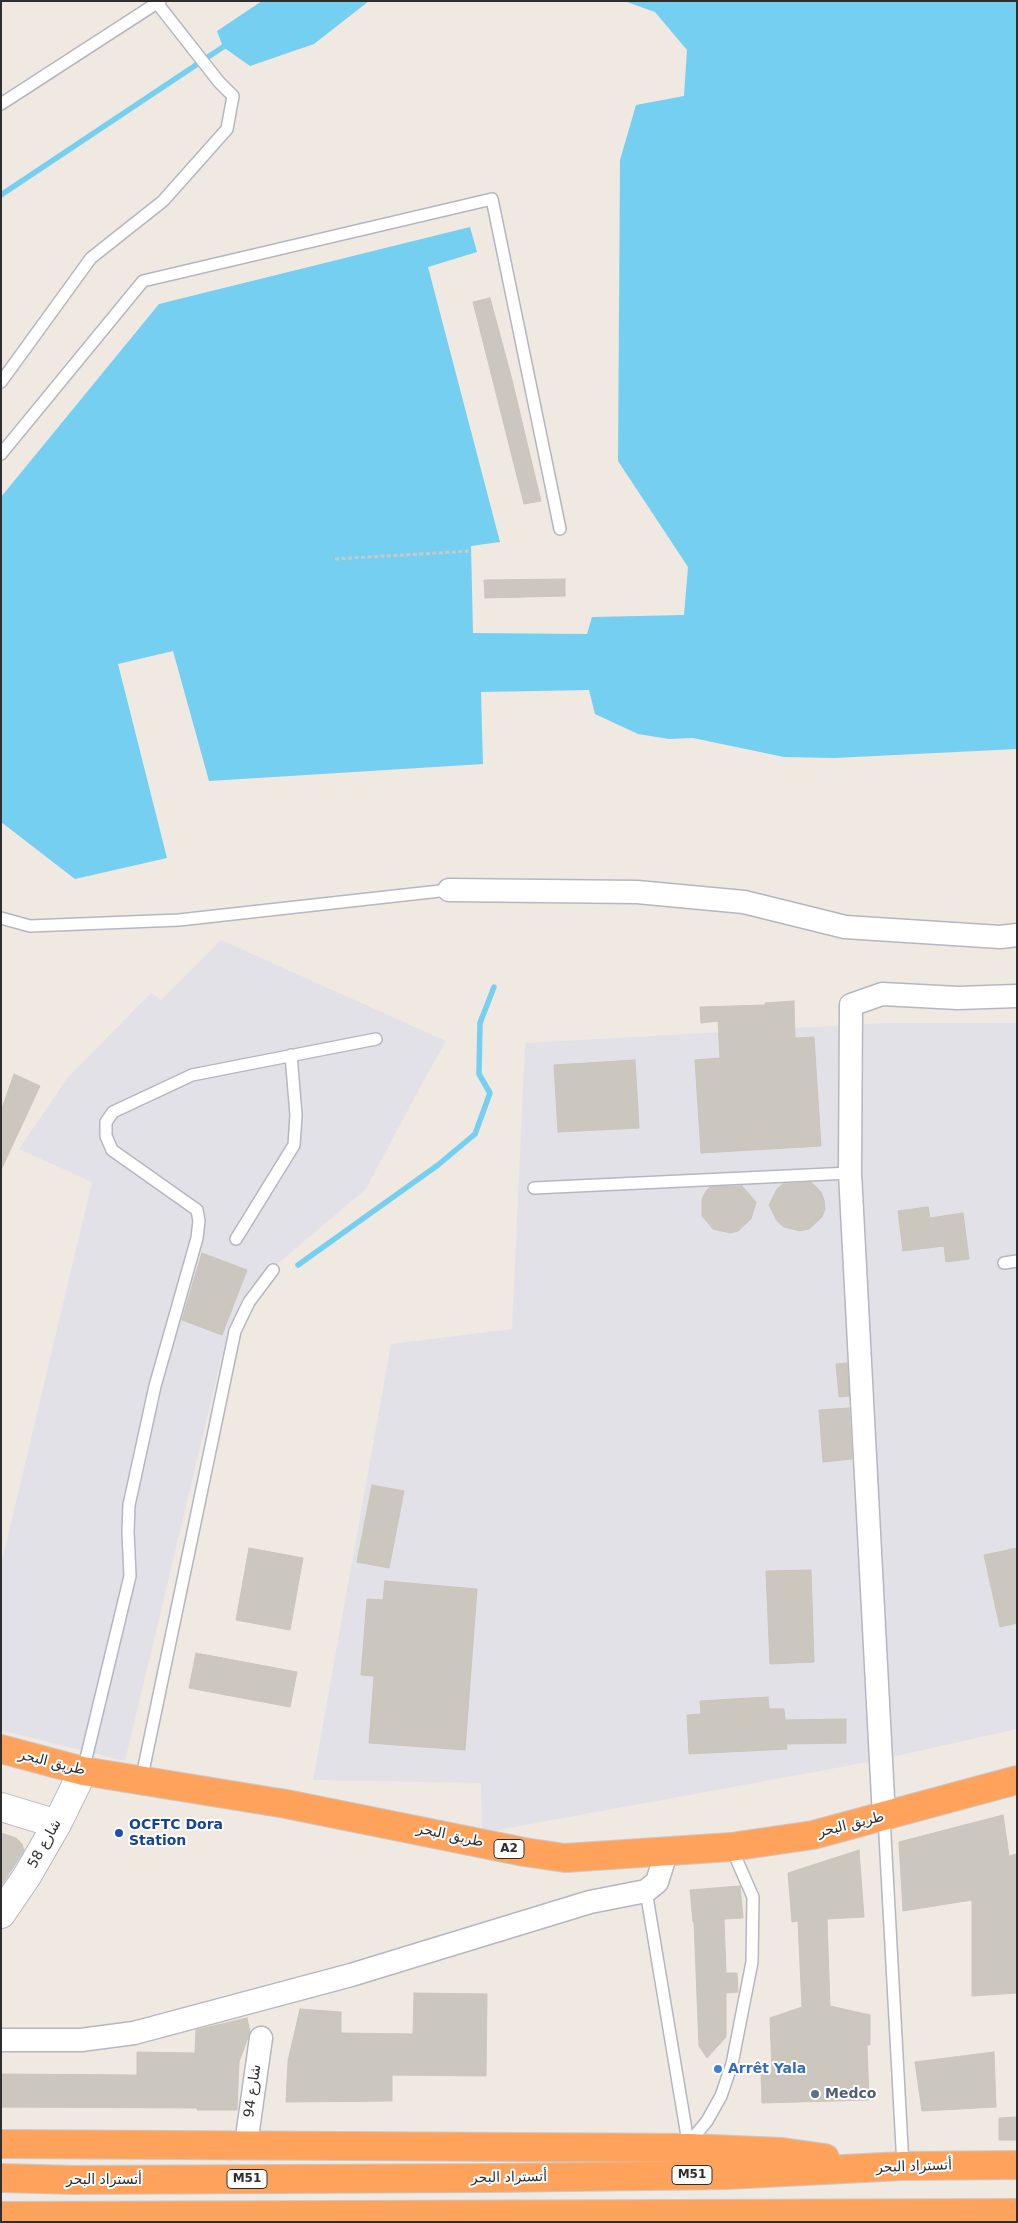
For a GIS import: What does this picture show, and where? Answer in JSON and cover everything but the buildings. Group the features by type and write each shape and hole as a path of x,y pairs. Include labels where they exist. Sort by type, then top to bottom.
{"highway":[{"name":"طريق البحر","path":"1,1749 83,1771 286,1804 524,1852 565,1858 730,1847 813,1835 1017,1780"},
{"path":"1,2144 688,2146 782,2152 897,2167"},
{"name":"أتستراد البحر","path":"1,2178 94,2180 727,2175 897,2167 1017,2164"},
{"path":"1,2216 875,2214 921,2218 1017,2213"},
{"path":"844,2222 875,2214"}],"street":[{"path":"449,890 637,892 744,902 845,927 1000,937 1017,935"},
{"path":"884,1817 850,1174 851,1004 882,994 958,998 1017,996"},
{"name":"شارع 58","path":"1,1914 27,1876 57,1824 83,1771"},
{"path":"1,1807 57,1824"},
{"path":"1,2040 81,2040 134,2034 351,1975 590,1902 646,1891 657,1882 667,1850"},
{"name":"شارع 94","path":"246,2144 261,2038"}],"lane":[{"path":"1,104 158,2 219,82 233,96 227,129 163,201 91,258 1,382"},
{"path":"1,454 143,281 492,199 560,529"},
{"path":"1,918 30,926 179,920 449,890"},
{"path":"83,1771 130,1576 129,1505 155,1386 197,1238 199,1221 197,1210 112,1150 106,1136 106,1122 113,1112 192,1075 376,1040"},
{"path":"236,1239 294,1145 296,1115 290,1055"},
{"path":"534,1188 850,1174"},
{"path":"1004,1262 1017,1261"},
{"path":"141,1780 235,1331 249,1302 272,1270"},
{"path":"884,1817 897,2167"},
{"path":"688,2146 707,2121 721,2096 732,2064 752,1962 753,1897 730,1847"},
{"path":"646,1891 688,2146"}],"path":[{"path":"335,559 471,551"}],"shaded area":[{"path":"221,940 446,1041 366,1189 249,1288 226,1339 125,1761 1,1730 1,1565 92,1182 19,1149 68,1077 151,993 161,1000"},
{"path":"886,1023 1017,1023 1017,1729 874,1761 482,1833 481,1783 313,1780 391,1344 512,1329 525,1043"}],"water":[{"path":"262,1 369,1 314,44 250,66 223,47 217,31"},
{"path":"624,1 1017,1 1017,749 835,758 784,757 693,738 669,739 638,734 595,714 589,690 481,692 483,764 209,781 173,651 118,664 167,858 75,879 1,822 1,497 159,304 470,227 477,252 428,267 500,542 471,546 473,633 587,634 592,617 684,615 688,567 618,461 620,160 636,105 684,96 687,50 655,12"}],"waterway":[{"path":"1,195 223,47"},
{"path":"298,1265 438,1165 475,1134 490,1093 479,1074 480,1023 494,987"}],"place":[{"name":"OCFTC Dora Station","path":"119,1833"},
{"name":"Arrêt Yala","path":"718,2069"},
{"name":"Medco","path":"815,2094"}]}
